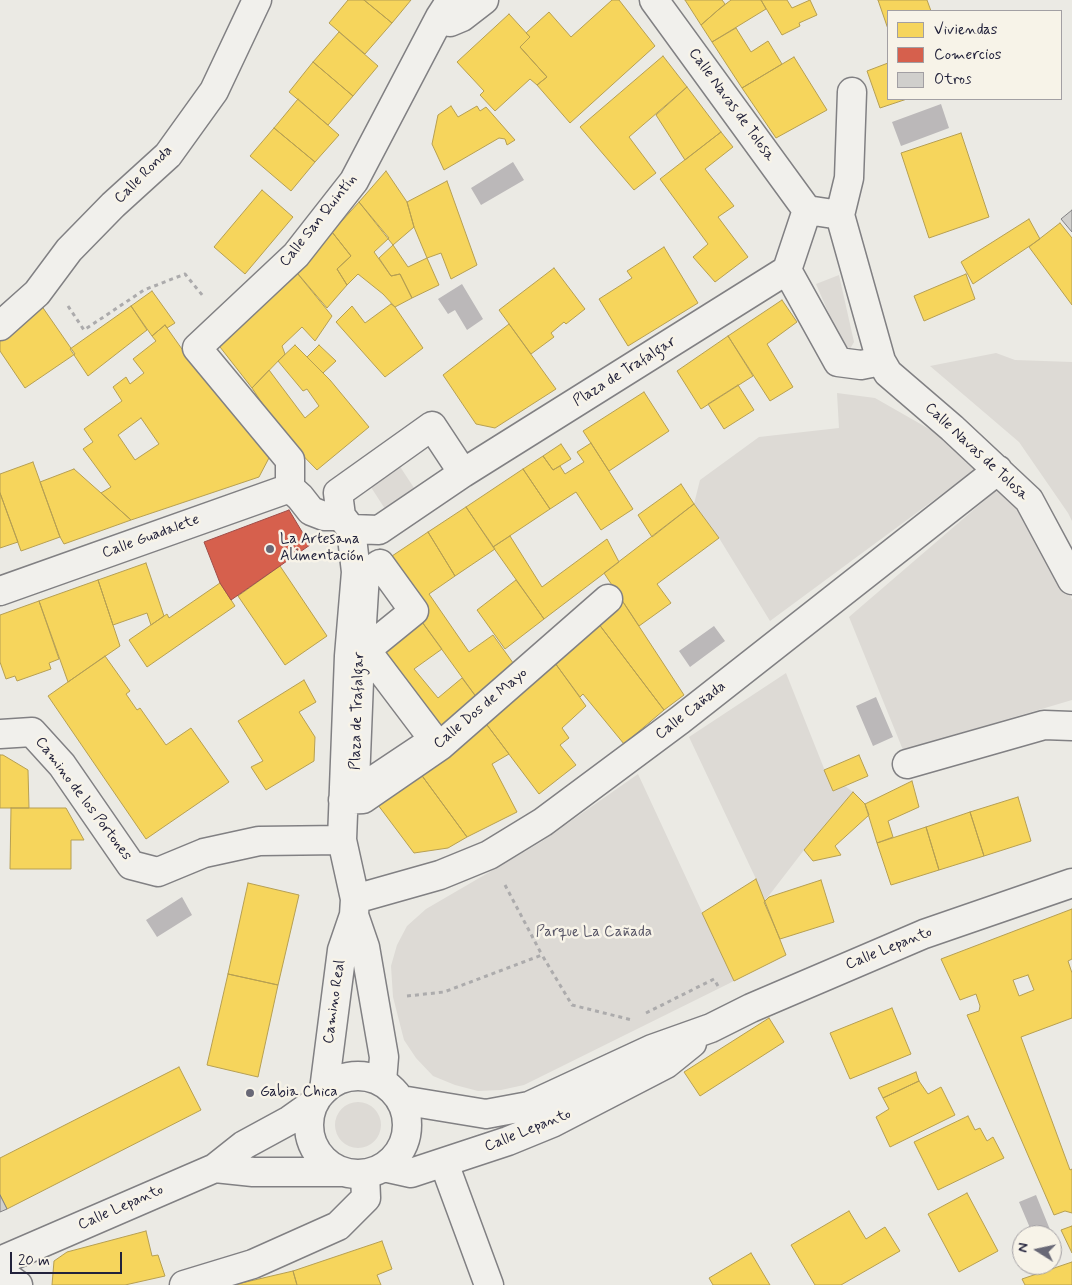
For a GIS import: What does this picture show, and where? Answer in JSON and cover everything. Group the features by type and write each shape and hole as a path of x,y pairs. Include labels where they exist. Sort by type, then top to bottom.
{"street":[{"name":"Calle Ronda","path":"0,326 37,294 69,250 168,155 214,91 257,0"},
{"name":"Calle San Quintín","path":"446,8 450,22 462,17 484,0"},
{"name":"Calle Navas de Tolosa","path":"654,0 807,210"},
{"name":"Calle San Quintín","path":"295,492 290,460 197,348 296,255 354,181 446,8"},
{"path":"852,92 848,178 840,215 807,210 787,270 838,362 861,365 881,361"},
{"name":"Calle Navas de Tolosa","path":"840,215 881,361 888,373 1030,500 1072,580"},
{"name":"Plaza de Trafalgar","path":"379,530 463,473 787,270"},
{"path":"379,530 343,513 432,426 463,473"},
{"name":"Calle Cañada","path":"354,907 489,855 543,822 680,720 998,470"},
{"name":"Calle Guadalete","path":"0,591 295,492 343,513"},
{"name":"Camino Real","path":"343,513 356,572 349,656 342,840 354,907 365,947 384,1057 382,1081"},
{"name":"Camino Real","path":"356,572 379,530"},
{"name":"Plaza de Trafalgar","path":"380,564 414,611 366,650 434,740 368,784 355,782 360,656 365,574 380,564"},
{"name":"Calle Dos de Mayo","path":"344,800 363,799 440,746 608,599"},
{"path":"907,764 1044,725 1072,726"},
{"name":"Camino de los Portones","path":"0,734 32,732 62,766 131,865 158,872 204,853 259,842 342,840"},
{"name":"Calle Lepanto","path":"401,1100 486,1114 529,1106 652,1049 711,1028 750,1008 924,934 1072,883"},
{"name":"Camino Real","path":"319,1096 342,950 354,907"},
{"name":"Calle Lepanto","path":"215,1168 253,1172 364,1171 411,1173 508,1141 552,1123 666,1064 711,1028"},
{"path":"352,1076 367,1076 382,1081 393,1089 401,1100 407,1114 407,1130 404,1144 396,1157 364,1171 326,1162 314,1146 310,1132 309,1118 319,1096 336,1080 352,1076"},
{"name":"Calle Lepanto","path":"0,1261 215,1168 244,1145 290,1120 319,1096"},
{"path":"444,1163 489,1285"},
{"path":"184,1285 253,1264 338,1226 366,1198 364,1171"},
{"path":"0,1272 18,1285"}],"path":[{"path":"68,306 84,330 144,290 185,274 225,322"},
{"path":"489,855 542,956 572,1005 631,1020 714,979 719,987"},
{"path":"402,996 444,992 542,956"}],"green space":[{"path":"839,275 854,342 850,349 844,349 816,284"},
{"path":"996,353 1015,360 1072,362 1072,521 1019,442 930,366"},
{"path":"837,393 875,398 931,430 976,469 770,621 719,538 694,504 700,480 759,437 839,428"},
{"path":"397,462 418,494 387,512 367,481"},
{"path":"999,488 1025,518 1063,577 1072,600 1072,700 903,750 849,617"},
{"path":"786,673 833,791 845,786 853,792 804,850 764,902 756,879 689,737"},
{"name":"Parque La Cañada","path":"638,774 734,981 524,1085 501,1090 478,1091 455,1085 433,1076 416,1058 404,1040 393,997 391,966 397,945 407,926 426,909 541,842"},
{"path":"363,1102 367,1103 377,1112 380,1116 380,1134 371,1144 363,1148 353,1148 345,1144 336,1134 335,1120 339,1112 349,1103"}],"shaded area":[{"path":"941,104 949,128 901,146 892,122"},
{"path":"513,162 524,180 481,205 471,188"},
{"path":"462,284 483,319 467,330 455,310 448,314 438,299"},
{"path":"714,626 725,641 690,667 679,651"},
{"path":"876,697 893,737 873,746 856,706"},
{"path":"182,897 192,915 157,937 146,920"},
{"path":"1036,1195 1048,1225 1029,1225 1019,1202"}],"building: Viviendas":[{"path":"348,0 364,0 392,23 365,54 329,23"},
{"path":"364,0 411,0 392,23"},
{"path":"612,0 619,0 655,46 570,123 537,85 547,77 520,47 530,37 526,33 549,12 571,37"},
{"path":"685,0 722,0 725,4 701,25"},
{"path":"731,0 761,0 766,9 712,42 701,25"},
{"path":"761,0 787,0 792,8 810,0 817,15 799,23 800,26 782,35"},
{"path":"878,0 927,0 931,10 887,10 887,26"},
{"path":"509,14 530,37 520,47 547,77 537,85 530,79 495,111 480,95 484,91 457,62"},
{"path":"736,28 751,52 768,41 782,64 742,88 712,42"},
{"path":"339,32 378,66 353,96 313,62"},
{"path":"663,56 687,87 629,137 656,173 634,190 580,127"},
{"path":"794,57 827,110 776,138 742,88"},
{"path":"313,62 353,96 328,125 289,92"},
{"path":"887,63 887,100 904,100 880,108 867,71"},
{"path":"687,87 721,132 685,160 656,115"},
{"path":"298,99 339,135 315,162 274,128"},
{"path":"451,106 458,117 477,106 480,111 486,107 515,140 507,145 505,139 499,138 444,170 432,144 438,115"},
{"path":"274,128 315,162 291,191 250,156"},
{"path":"721,132 733,147 705,169 734,206 718,217 748,257 715,282 693,257 708,244 660,179"},
{"path":"961,133 989,217 929,238 901,153"},
{"path":"386,171 407,202 414,227 393,245 359,202"},
{"path":"447,181 477,265 451,279 441,253 427,258 414,227 407,202"},
{"path":"262,190 293,217 245,274 214,247"},
{"path":"359,202 389,238 374,252 391,276 400,274 412,298 395,307 383,294 358,274 347,285 337,269 351,256 332,232"},
{"path":"1029,219 1040,239 973,284 961,262"},
{"path":"1060,223 1072,238 1072,305 1029,247"},
{"path":"332,232 351,256 337,269 347,285 327,308 293,268"},
{"path":"393,245 408,267 427,258 439,285 412,298 400,274 391,276 379,258"},
{"path":"664,247 698,303 628,346 599,299 632,278 627,271"},
{"path":"293,268 332,316 315,341 302,327 282,346 285,354 252,388 213,338"},
{"path":"554,268 585,309 566,324 564,322 551,333 554,337 531,354 499,310"},
{"path":"966,274 975,299 924,321 914,296"},
{"path":"152,291 175,323 167,328 165,325 152,336 131,306"},
{"path":"782,300 797,322 767,344 793,387 770,401 728,336"},
{"path":"391,304 423,348 385,377 336,322 352,306 365,323"},
{"path":"41,305 75,354 25,388 0,351 0,334"},
{"path":"131,306 147,330 88,376 70,349"},
{"path":"509,324 556,389 495,428 476,424 443,375"},
{"path":"165,325 184,352 270,456 259,477 131,520 101,493 111,487 83,449 93,442 84,429 122,401 113,387 126,377 130,384 144,373 133,359 156,341 152,336","holes":["141,418 159,444 135,460 118,435"]},
{"path":"728,336 753,376 701,409 677,371"},
{"path":"295,345 330,380 369,427 317,470 284,436 252,388 269,370 305,418 319,406 307,389 303,391 278,361"},
{"path":"319,345 336,361 323,373 307,357"},
{"path":"738,385 754,410 724,429 708,404"},
{"path":"644,392 669,431 609,471 583,431"},
{"path":"591,443 633,509 601,530 576,492 550,509 523,469 543,456 553,470 560,466 565,474 584,462 577,452"},
{"path":"561,444 571,459 553,470 543,456"},
{"path":"33,462 60,537 21,551 0,493 0,474"},
{"path":"74,469 131,520 64,544 40,482"},
{"path":"523,469 550,509 493,547 466,507"},
{"path":"681,484 694,504 652,537 638,515"},
{"path":"0,493 18,542 0,548"},
{"path":"694,504 719,538 657,584 671,603 639,626 604,573"},
{"path":"466,507 495,549 455,576 428,532"},
{"path":"428,532 455,576 429,594 469,652 493,635 516,667 477,698 380,564"},
{"path":"510,536 542,587 607,539 619,562 544,619 493,547"},
{"path":"146,563 164,616 151,625 147,613 113,625 98,580"},
{"path":"280,566 327,636 285,665 238,596"},
{"path":"98,580 120,646 68,682 39,601"},
{"path":"516,580 544,619 505,649 477,610"},
{"path":"220,583 235,606 147,667 129,640 167,614 169,618"},
{"path":"39,601 59,659 49,663 51,669 17,681 15,676 6,679 0,662 0,615"},
{"path":"623,602 684,695 664,710 598,623"},
{"path":"414,611 442,649 414,669 438,698 462,678 480,702 434,740 366,650"},
{"path":"598,623 664,710 624,744 583,694 580,697 555,663"},
{"path":"105,656 130,691 126,694 137,710 140,708 166,745 191,728 229,782 146,839 48,696"},
{"path":"555,663 586,706 562,728 569,738 560,745 576,765 539,794 484,721"},
{"path":"304,680 316,702 299,712 315,737 314,761 266,790 251,767 263,761 238,721"},
{"path":"484,721 509,754 492,764 517,812 467,837 420,773"},
{"path":"0,755 28,770 29,808 0,808"},
{"path":"859,755 868,776 833,791 824,770"},
{"path":"420,773 467,837 448,848 414,853 378,805"},
{"path":"912,781 919,807 888,821 893,837 877,843 865,804"},
{"path":"853,792 865,804 869,815 835,846 841,855 813,861 804,850"},
{"path":"1018,797 1031,841 984,856 970,812"},
{"path":"11,808 66,808 84,840 71,840 71,869 10,869"},
{"path":"970,812 984,856 939,870 926,827"},
{"path":"926,827 939,870 891,885 877,843"},
{"path":"756,879 786,955 734,981 702,913"},
{"path":"821,880 834,922 780,939 764,902 769,897"},
{"path":"248,883 299,895 278,985 228,974"},
{"path":"1072,909 1072,959 1068,961 1072,973 1072,1018 1021,1037 1070,1170 1072,1169 1072,1213 1065,1211 1054,1215 967,1015 979,1011 980,1006 976,994 960,1000 941,959","holes":["1028,975 1034,990 1019,996 1013,980"]},
{"path":"228,974 278,985 258,1077 207,1065"},
{"path":"892,1008 911,1054 850,1079 830,1033"},
{"path":"769,1018 784,1042 700,1096 684,1072"},
{"path":"179,1067 201,1110 7,1209 0,1195 0,1158"},
{"path":"916,1072 919,1081 883,1098 878,1088"},
{"path":"919,1081 928,1094 941,1087 955,1115 890,1147 876,1117 889,1109 883,1098"},
{"path":"968,1116 975,1130 980,1128 987,1141 993,1137 1004,1158 938,1190 914,1142"},
{"path":"967,1193 998,1251 959,1272 928,1214"},
{"path":"849,1211 866,1239 885,1227 900,1251 841,1285 815,1285 791,1245"},
{"path":"1072,1226 1072,1253 1062,1232 1062,1230"},
{"path":"146,1231 152,1256 158,1255 165,1276 125,1285 52,1285 54,1261 67,1252"},
{"path":"382,1241 392,1269 377,1275 381,1285 297,1285 293,1271"},
{"path":"751,1253 770,1285 713,1285 709,1278"},
{"path":"1072,1262 1072,1285 1025,1285 1022,1279 1034,1275 1062,1275 1062,1265"},
{"path":"293,1271 297,1285 233,1285"}],"building: Comercios":[{"path":"289,510 310,545 231,600 220,583 204,542"}],"building: Otros":[{"path":"1072,210 1072,232 1061,219"},
{"path":"0,1195 7,1209 0,1212"}],"place":[{"name":"La Artesana Alimentación","path":"270,549"},
{"name":"Gabia Chica","path":"250,1093"}]}
